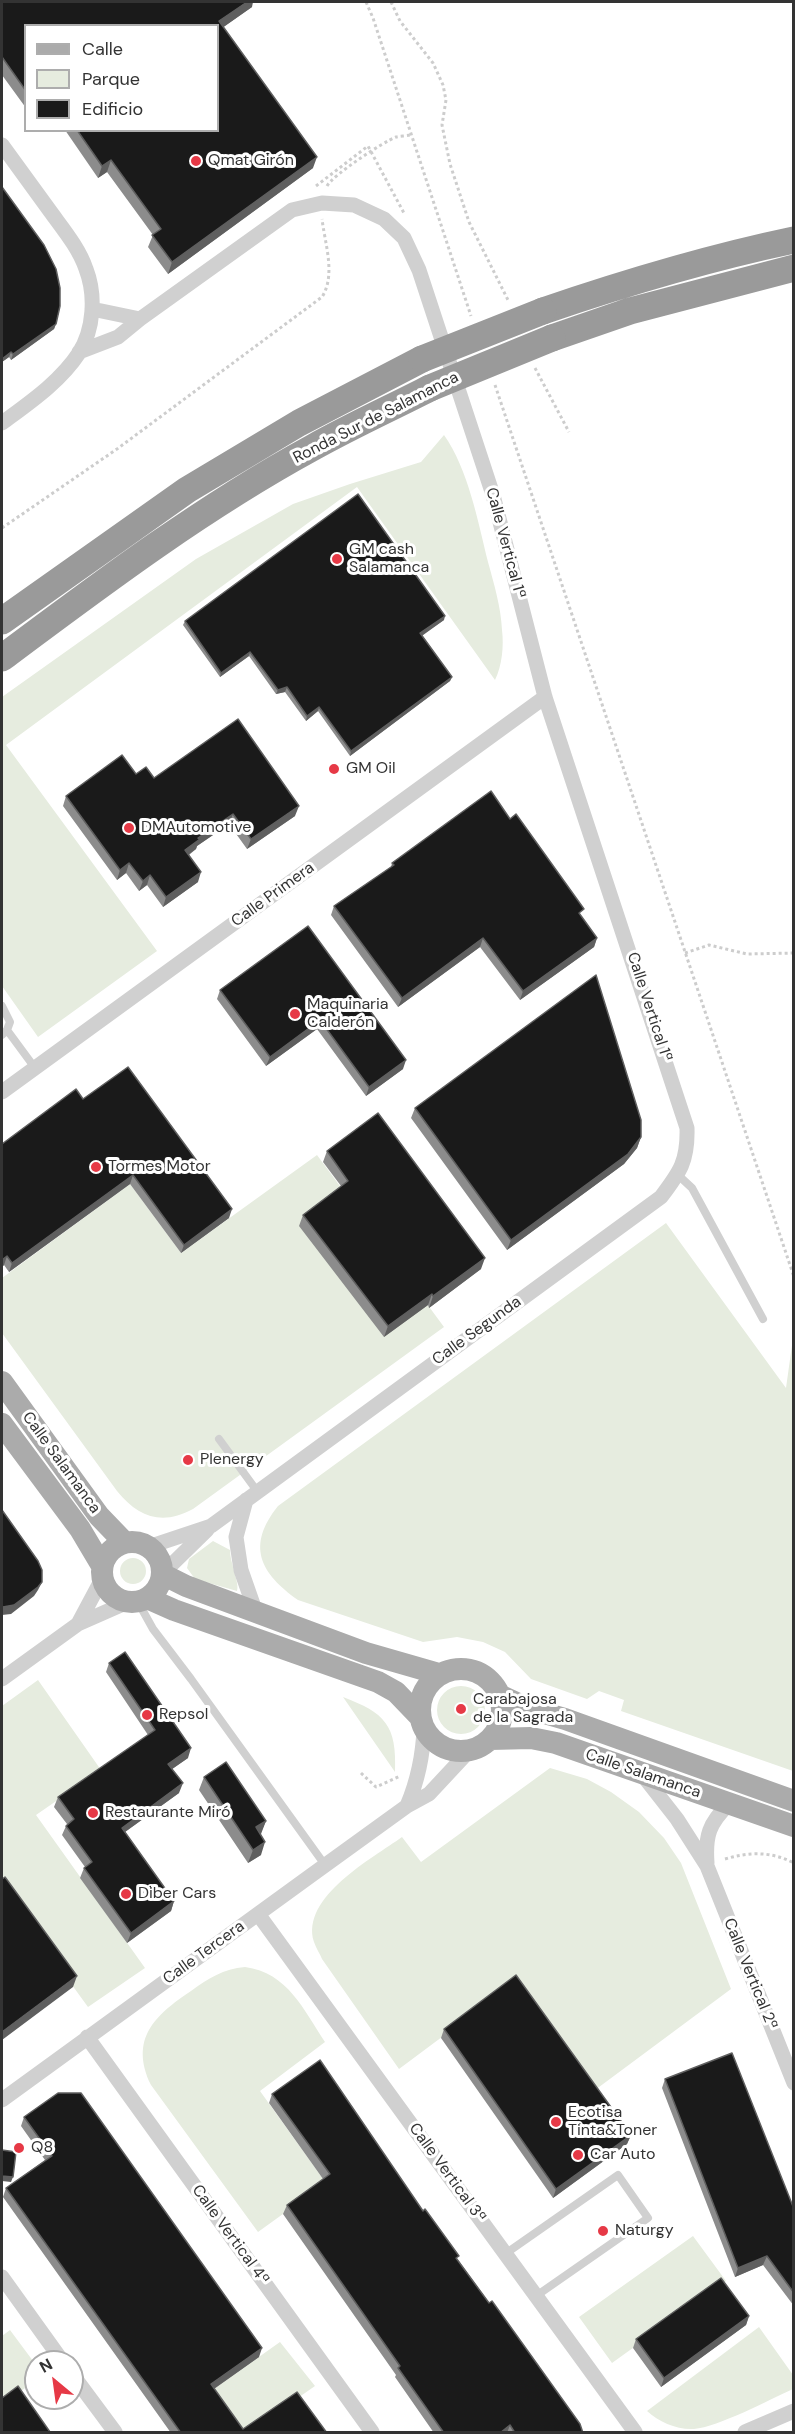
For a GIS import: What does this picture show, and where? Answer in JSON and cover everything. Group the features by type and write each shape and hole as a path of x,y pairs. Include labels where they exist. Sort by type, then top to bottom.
{"highway":[{"name":"Ronda Sur de Salamanca","path":"2,621 187,490 299,423 422,359 543,311 637,280 751,249 794,240"},
{"name":"Ronda Sur de Salamanca","path":"2,658 109,578 207,512 311,448 430,388 552,338 630,311 794,268"}],"main road":[{"name":"Calle Salamanca","path":"2,1382 99,1516 125,1543"},
{"name":"Calle Salamanca","path":"2,1424 80,1529 102,1573"},
{"path":"137,1601 157,1588 162,1574 157,1558 148,1547 134,1541 110,1551 102,1573 111,1594 137,1601 174,1610 378,1682 396,1692 438,1744 448,1749 470,1750 490,1738 500,1723 499,1695 490,1680 474,1671 457,1669 440,1674 432,1680 421,1697 422,1723"},
{"path":"162,1574 186,1586 366,1653 440,1674"},
{"name":"Calle Salamanca","path":"499,1695 794,1802"},
{"name":"Calle Salamanca","path":"490,1738 531,1738 556,1743 794,1826"}],"street":[{"path":"2,145 68,237 86,268 93,293 89,328 79,352 39,396 2,423"},
{"name":"Calle Vertical 1ª","path":"79,352 118,338 140,319 292,210 322,203 354,205 384,219 404,238 419,270 493,495 545,697 683,1111 687,1128 687,1148"},
{"path":"92,309 140,319"},
{"name":"Calle Primera","path":"2,1092 545,697"},
{"name":"Calle Segunda","path":"162,1574 211,1526 661,1197 678,1175 687,1148"},
{"path":"252,1496 236,1537 241,1570 255,1610"},
{"name":"Calle Segunda","path":"148,1547 211,1526"},
{"path":"78,1624 102,1573"},
{"path":"2,1679 78,1624 137,1601"},
{"path":"407,1806 418,1778 423,1756 422,1723"},
{"name":"Calle Tercera","path":"2,2100 407,1806 429,1794 470,1750"},
{"name":"Calle Vertical 2ª","path":"641,1773 677,1819 707,1866 794,2083"},
{"name":"Calle Vertical 2ª","path":"707,1866 706,1843 714,1818 729,1804"},
{"name":"Calle Vertical 3ª","path":"258,1914 635,2433"},
{"name":"Calle Vertical 4ª","path":"87,2037 372,2433"},
{"path":"2,2277 54,2350"},
{"path":"84,2390 115,2433"},
{"path":"745,2433 794,2411"}],"lane":[{"path":"2,1006 10,1022 4,1033 35,1068"},
{"path":"678,1175 692,1188 763,1319"},
{"path":"219,1440 252,1496"},
{"path":"137,1601 153,1629 325,1865"},
{"path":"505,2254 618,2175 648,2218 536,2296"}],"path":[{"path":"366,2 474,324"},
{"path":"391,2 400,21 433,63 443,85 446,100 442,125 450,164 469,222 510,305"},
{"path":"2,528 117,449 322,297 330,278 322,219 324,190 330,181 372,152 397,137 410,135"},
{"path":"313,188 369,147 401,204 408,222"},
{"path":"531,359 540,380 570,432"},
{"path":"493,380 794,1277"},
{"path":"685,953 709,945 747,954 794,953"},
{"path":"361,1773 376,1786 400,1776"},
{"path":"725,1859 747,1852 779,1855 794,1863"}],"green space":[{"path":"444,435 466,479 499,604 503,649 495,680 357,487 6,745 157,951 38,1037 2,986 2,697 196,559 293,504 421,462"},
{"path":"317,1155 444,1327 193,1509 182,1514 161,1518 142,1513 117,1491 2,1333 2,1278 130,1184 181,1253"},
{"path":"666,1223 786,1388 793,1338 793,1771 621,1711 624,1700 599,1691 587,1699 531,1679 505,1652 483,1642 457,1637 423,1642 298,1600 274,1580 262,1558 260,1546 262,1534 278,1506"},
{"path":"213,1541 230,1550 237,1591 195,1579 187,1568 189,1559"},
{"path":"133,1558 143,1561 146,1571 143,1581 133,1584 123,1581 120,1571 123,1561"},
{"path":"38,1680 101,1770 36,1815 145,1968 88,2007 2,1889 2,1706"},
{"path":"461,1686 478,1693 485,1710 478,1727 461,1734 444,1727 437,1710 444,1693"},
{"path":"343,1697 369,1709 386,1723 394,1743 395,1772"},
{"path":"550,1768 587,1779 611,1792 639,1812 664,1838 681,1863 731,1989 591,2093 513,1984 399,2069 322,1959 314,1942 313,1925 318,1910 342,1880 402,1837 421,1862"},
{"path":"245,1967 273,1977 293,1994 325,2042 260,2091 326,2183 258,2232 151,2085 145,2069 143,2054 144,2041 149,2030 166,2009 210,1978 223,1972"},
{"path":"693,2236 726,2281 612,2363 579,2317"},
{"path":"759,2327 793,2375 793,2389 730,2418 694,2429 669,2424 657,2419 647,2411"},
{"path":"10,2330 25,2350 24,2389 2,2405 2,2336"},
{"path":"280,2342 315,2386 249,2432 241,2432 211,2391"}],"building":[{"name":"Qmat Girón","path":"2,2 247,2 219,21 317,157 172,262 152,235 161,229 111,160 102,166 78,132 219,132 219,24 24,24 24,88 2,57"},
{"path":"2,187 44,245 56,269 60,288 60,306 56,324 2,359"},
{"name":"GM cash Salamanca","path":"358,494 445,616 420,633 452,677 351,751 319,707 307,716 287,687 278,690 250,652 221,673 185,621"},
{"path":"238,719 299,806 251,839 233,814 185,850 201,872 166,897 150,875 143,881 129,863 120,870 66,796 122,755 136,774 146,767 154,778"},
{"path":"491,791 510,819 516,814 584,909 579,913 597,938 523,991 483,938 402,998 334,906 394,865 392,863"},
{"name":"Maquinaria Calderón","path":"308,926 406,1060 369,1087 320,1020 270,1057 220,990"},
{"path":"596,975 641,1120 641,1137 628,1154 511,1240 415,1108"},
{"name":"Tormes Motor","path":"128,1067 232,1209 184,1245 133,1175 12,1263 7,1256 2,1260 2,1144 76,1089 83,1099"},
{"path":"378,1113 485,1258 388,1326 303,1215 348,1181 327,1151"},
{"path":"2,1510 42,1570 42,1582 38,1587 14,1605 3,1607 2,1606"},
{"path":"125,1652 191,1748 168,1764 183,1783 122,1828 174,1901 131,1933 84,1868 92,1862 66,1826 74,1819 58,1797 155,1730 109,1663"},
{"path":"226,1762 266,1821 256,1827 265,1842 253,1850 204,1777"},
{"path":"5,1877 77,1976 2,2032 2,1879"},
{"path":"516,1975 631,2135 556,2189 444,2029"},
{"path":"732,2053 794,2209 794,2293 767,2256 738,2268 665,2079"},
{"path":"320,2060 423,2211 425,2209 459,2256 456,2258 489,2303 492,2301 580,2424 583,2433 515,2433 510,2425 500,2433 444,2433 398,2368 400,2366 287,2205 330,2174 272,2094"},
{"path":"58,2093 81,2093 262,2348 211,2384 243,2429 297,2392 327,2433 181,2433 6,2188 52,2156 24,2117"},
{"path":"2,2150 16,2152 13,2177 2,2176"},
{"path":"721,2278 749,2316 664,2378 636,2339"},
{"path":"18,2386 24,2395 24,2410 35,2410 50,2432 2,2433 2,2398"}],"place":[{"name":"Qmat Girón","path":"196,161"},
{"name":"GM cash Salamanca","path":"337,559"},
{"name":"GM Oil","path":"334,769"},
{"name":"DMAutomotive","path":"129,828"},
{"name":"Maquinaria Calderón","path":"295,1014"},
{"name":"Tormes Motor","path":"96,1167"},
{"name":"Plenergy","path":"188,1460"},
{"name":"Carabajosa de la Sagrada","path":"461,1709"},
{"name":"Repsol","path":"147,1715"},
{"name":"Restaurante Miró","path":"93,1813"},
{"name":"Diber Cars","path":"126,1894"},
{"name":"Ecotisa Tinta&Toner","path":"556,2122"},
{"name":"Q8","path":"19,2148"},
{"name":"Car Auto","path":"578,2155"},
{"name":"Naturgy","path":"603,2231"}]}
